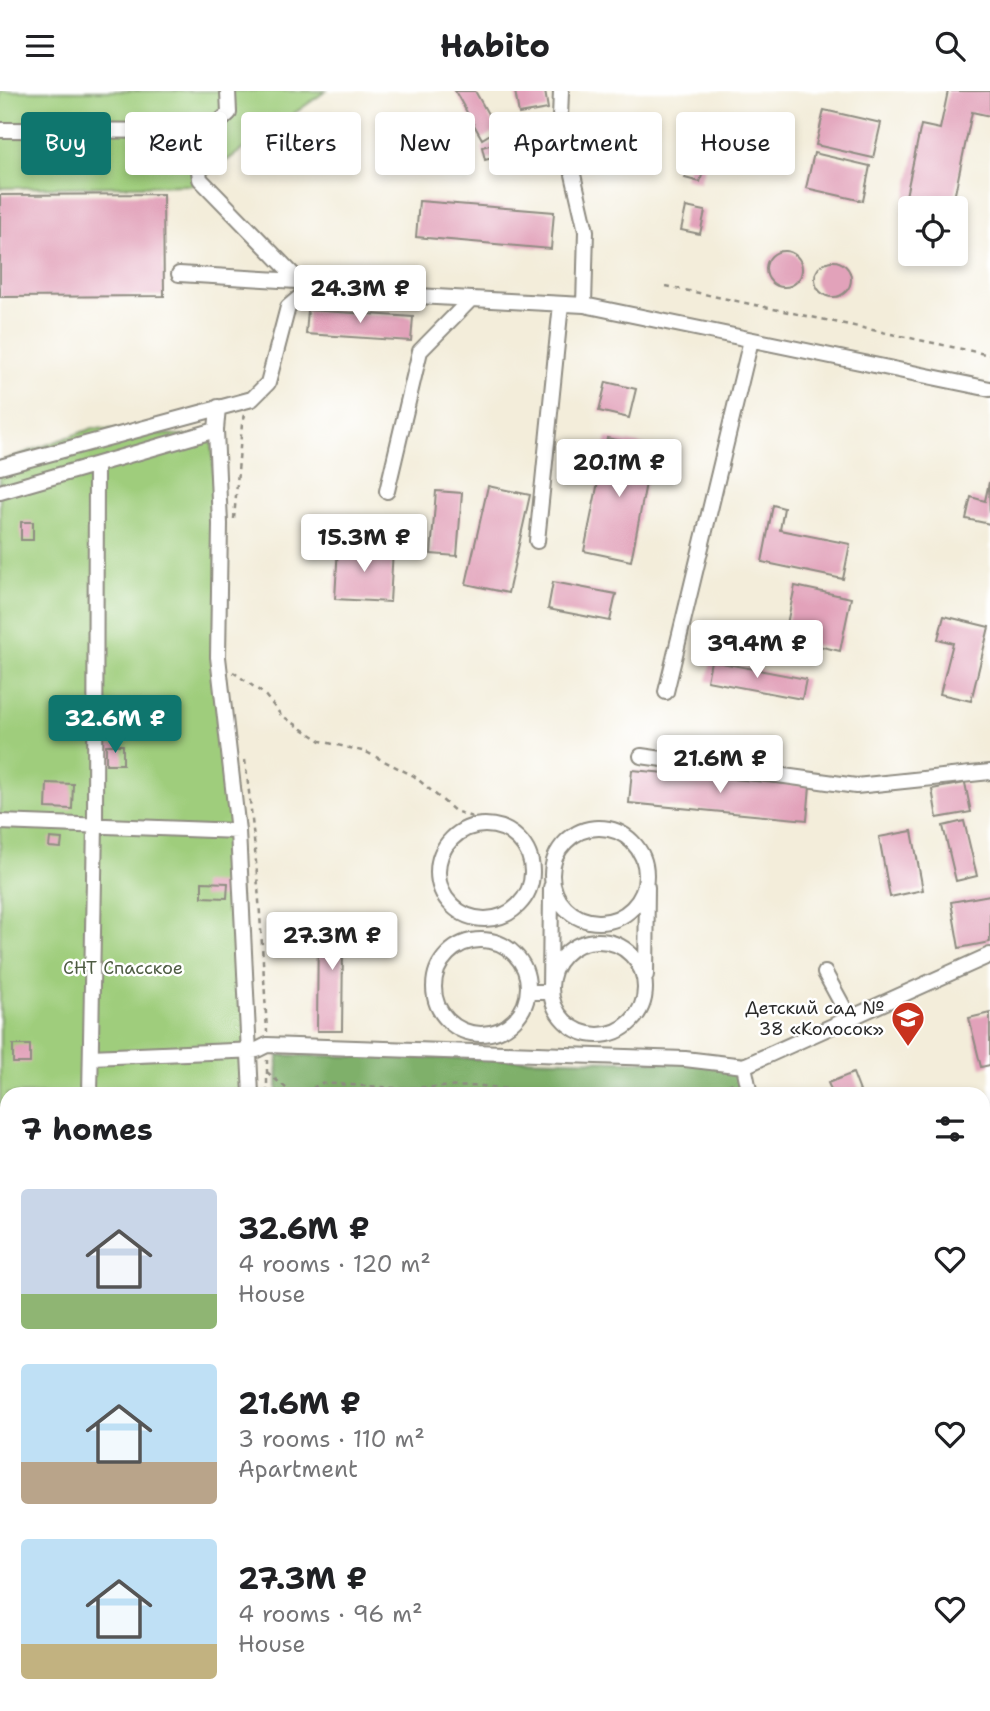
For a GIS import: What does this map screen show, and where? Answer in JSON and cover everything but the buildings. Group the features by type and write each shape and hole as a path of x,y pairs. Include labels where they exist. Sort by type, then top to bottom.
{"street":[{"path":"227,115 228,91"},
{"path":"561,91 560,118 586,231 584,305"},
{"path":"0,130 125,131"},
{"path":"200,175 200,179 303,285"},
{"path":"179,274 471,299 584,305 990,389"},
{"path":"0,467 252,399 268,383 288,307 303,285"},
{"path":"387,491 420,351 471,299"},
{"path":"537,541 561,304"},
{"path":"666,692 751,339"},
{"path":"218,407 218,657 238,831 251,1087"},
{"path":"0,492 216,430"},
{"path":"90,1087 95,824 96,465"},
{"path":"641,756 856,786 990,772"},
{"path":"0,822 238,831"},
{"path":"464,916 488,920 512,912 528,893 533,869 524,846 506,829 481,825 458,833 442,851 437,876 445,899 464,916 478,939"},
{"path":"596,827 620,832 639,848 647,871 646,985 641,1009 625,1028 601,1036 577,1032 558,1016 550,992 551,878 556,854 572,835 596,827"},
{"path":"551,878 560,902 579,918 603,923 626,915 643,896 647,871"},
{"path":"478,939 502,944 521,960 529,983 525,1008 508,1026 485,1035 461,1030 442,1014 433,990 438,966 454,947 478,939"},
{"path":"550,992 555,968 571,949 594,941 619,945 638,961 646,985"},
{"path":"91,1057 248,1051 267,1045 685,1059 747,1078 850,1019 990,955"},
{"path":"825,973 850,1019"},
{"path":"528,992 550,992"}],"path":[{"path":"666,286 990,355"},
{"path":"234,527 242,425 252,399"},
{"path":"235,685 233,672 264,694 281,715 321,741 366,752 414,776 455,811 506,829"},
{"path":"243,749 253,816 261,916 267,1087"},
{"path":"267,1072 285,1087"},
{"path":"724,1087 747,1078"},
{"path":"315,1087 321,1083 373,1087"},
{"path":"434,1087 491,1087"}],"green space":[{"path":"0,91 326,91 296,112 241,112 241,151 227,160 227,112 125,112 125,175 206,175 192,185 0,188"},
{"name":"СНТ Спасское","path":"93,428 212,438 227,768 255,1087 0,1087 0,462"},
{"path":"278,1055 740,1063 745,1087 277,1087"}],"place":[{"name":"Детский сад № 38 «Колосок»","path":"908,1048"}]}
